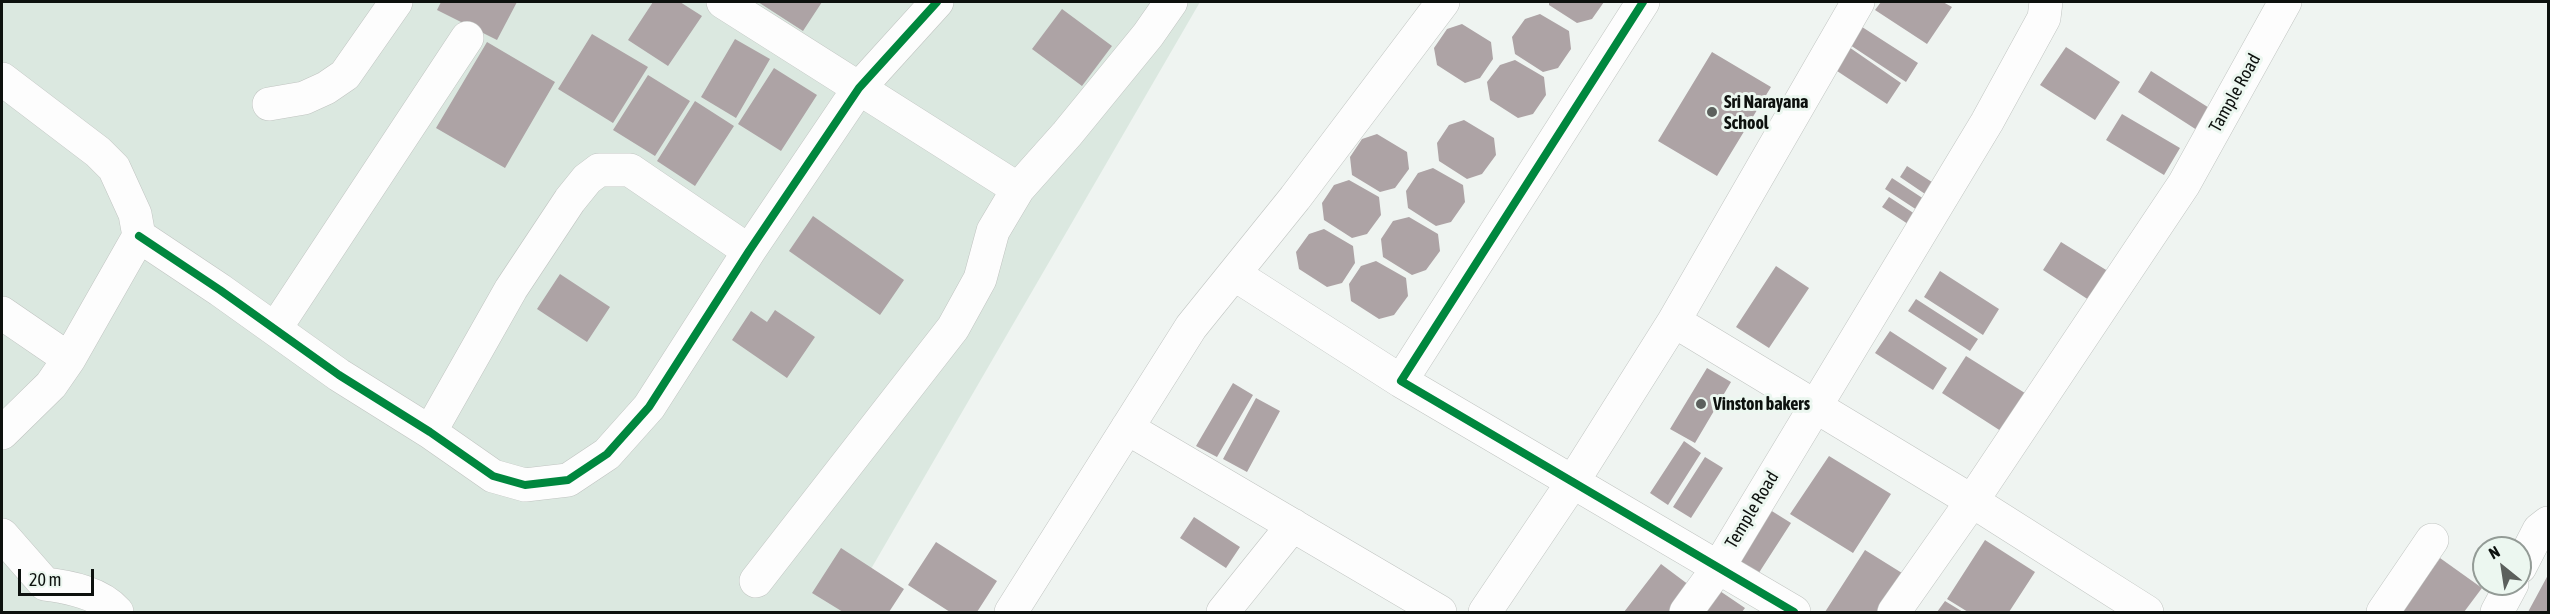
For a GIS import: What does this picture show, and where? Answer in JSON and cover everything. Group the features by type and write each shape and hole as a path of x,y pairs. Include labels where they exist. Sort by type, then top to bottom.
{"street":[{"path":"269,104 304,98 326,88 345,75 396,2"},
{"path":"723,2 995,177 1018,189"},
{"path":"139,236 339,375 430,432 494,476 525,485 568,480 607,454 649,407 749,251 859,88 937,2"},
{"path":"756,581 953,328 980,279 993,231 1018,189 1126,62 1171,2"},
{"path":"1011,612 1191,327 1295,198 1443,2"},
{"path":"1401,381 1644,2"},
{"path":"1485,612 1572,483 1674,321 1858,2"},
{"name":"Temple Road","path":"1686,612 1718,568 1987,122 2044,18 2046,2"},
{"name":"Tample Road","path":"1894,612 1972,501 2184,184 2285,2"},
{"path":"275,329 467,38"},
{"path":"2,79 98,152 114,168 135,214 139,236 69,359 51,385 2,434"},
{"path":"430,432 511,289 570,200 587,179 599,170 630,170 749,251"},
{"path":"1234,274 1401,381 1794,612"},
{"path":"2,314 69,359"},
{"path":"1674,321 1972,501 2147,612"},
{"path":"1126,428 1440,612"},
{"path":"2532,544 2539,530 2548,523"},
{"path":"1223,612 1293,525"},
{"path":"2,535 45,584 62,586 93,595 117,612"},
{"path":"2383,612 2432,540"},
{"path":"2497,612 2506,596"}],"shaded area":[{"path":"2,2 1200,2 846,612 2,612"}],"building":[{"path":"441,2 517,2 497,40 437,10"},
{"path":"653,2 680,2 702,16 668,66 628,40"},
{"path":"758,2 822,2 803,31"},
{"path":"1549,2 1604,2 1592,19 1577,23 1549,5"},
{"path":"1881,2 1943,2 1952,7 1927,44 1875,10"},
{"path":"1062,9 1112,46 1082,86 1032,49"},
{"path":"1540,14 1569,31 1571,49 1558,68 1543,72 1515,54 1512,37 1525,19"},
{"path":"1462,24 1491,42 1493,59 1480,78 1465,83 1437,65 1434,48 1447,29"},
{"path":"1859,25 1918,63 1906,82 1847,43"},
{"path":"592,34 648,67 613,123 558,89"},
{"path":"735,39 770,59 736,118 701,97"},
{"path":"487,42 555,82 505,168 436,128"},
{"path":"1846,45 1901,83 1887,104 1831,67"},
{"path":"2066,47 2120,82 2095,120 2040,85"},
{"path":"1712,52 1771,87 1717,176 1658,141"},
{"path":"1515,60 1544,77 1546,95 1533,114 1518,118 1490,100 1487,82 1500,65"},
{"path":"774,68 817,95 781,151 738,124"},
{"path":"2151,71 2214,111 2200,132 2138,92"},
{"path":"648,75 690,101 655,156 613,130"},
{"path":"695,101 734,126 695,186 657,161"},
{"path":"2122,114 2180,148 2164,175 2106,140"},
{"path":"1464,120 1494,138 1496,155 1482,174 1467,179 1439,161 1437,143 1449,125"},
{"path":"1377,134 1407,152 1409,169 1395,188 1380,192 1352,175 1350,157 1362,139"},
{"path":"1907,166 1935,184 1928,196 1900,177"},
{"path":"1433,168 1463,185 1465,202 1451,222 1436,226 1408,208 1406,191 1418,173"},
{"path":"1892,178 1927,201 1920,212 1885,189"},
{"path":"1349,180 1379,197 1381,215 1367,234 1352,238 1324,220 1322,203 1334,185"},
{"path":"1889,197 1915,214 1908,224 1882,207"},
{"path":"813,216 904,280 880,315 789,251"},
{"path":"1409,217 1438,234 1440,251 1426,270 1412,275 1383,257 1381,239 1393,221"},
{"path":"1324,229 1353,246 1355,263 1342,283 1327,287 1299,269 1296,252 1309,234"},
{"path":"2061,242 2111,273 2092,302 2043,270"},
{"path":"1376,261 1406,278 1408,296 1394,315 1379,319 1351,301 1349,284 1361,266"},
{"path":"1776,266 1809,288 1769,348 1736,327"},
{"path":"1940,271 1999,309 1983,335 1924,297"},
{"path":"560,274 610,307 587,342 537,309"},
{"path":"1916,299 1978,339 1970,351 1908,311"},
{"path":"775,310 815,337 787,378 732,340 751,311 767,322"},
{"path":"1890,331 1947,368 1933,390 1875,353"},
{"path":"1966,356 2028,395 2004,433 1942,393"},
{"path":"1707,368 1731,382 1695,443 1670,429"},
{"path":"1233,383 1253,395 1217,457 1196,446"},
{"path":"1256,398 1280,411 1247,472 1223,459"},
{"path":"1684,441 1701,453 1668,505 1650,493"},
{"path":"1829,456 1891,494 1853,553 1790,514"},
{"path":"1705,457 1723,468 1691,518 1673,507"},
{"path":"1767,508 1791,523 1753,582 1729,567"},
{"path":"1194,517 1240,547 1226,568 1180,538"},
{"path":"1985,540 2035,572 2009,612 1968,612 1947,599"},
{"path":"936,542 997,581 977,612 950,612 908,585"},
{"path":"841,548 904,589 889,612 843,612 812,593"},
{"path":"1865,550 1910,578 1887,612 1825,612"},
{"path":"2440,558 2472,581 2472,596 2476,596 2464,612 2401,612"},
{"path":"1661,564 1693,588 1674,612 1624,612"},
{"path":"2548,575 2548,612 2528,612"},
{"path":"1714,587 1745,608 1742,612 1697,612"},
{"path":"1945,601 1963,612 1937,612"}],"cycle path":[{"path":"139,236 220,290 339,375 430,432 493,476 525,485 568,480 607,454 649,407 749,251 859,88 937,2"},
{"path":"1643,2 1401,381 1794,612"}],"place":[{"name":"Sri Narayana School","path":"1712,112"},
{"name":"Vinston bakers","path":"1701,404"}]}
